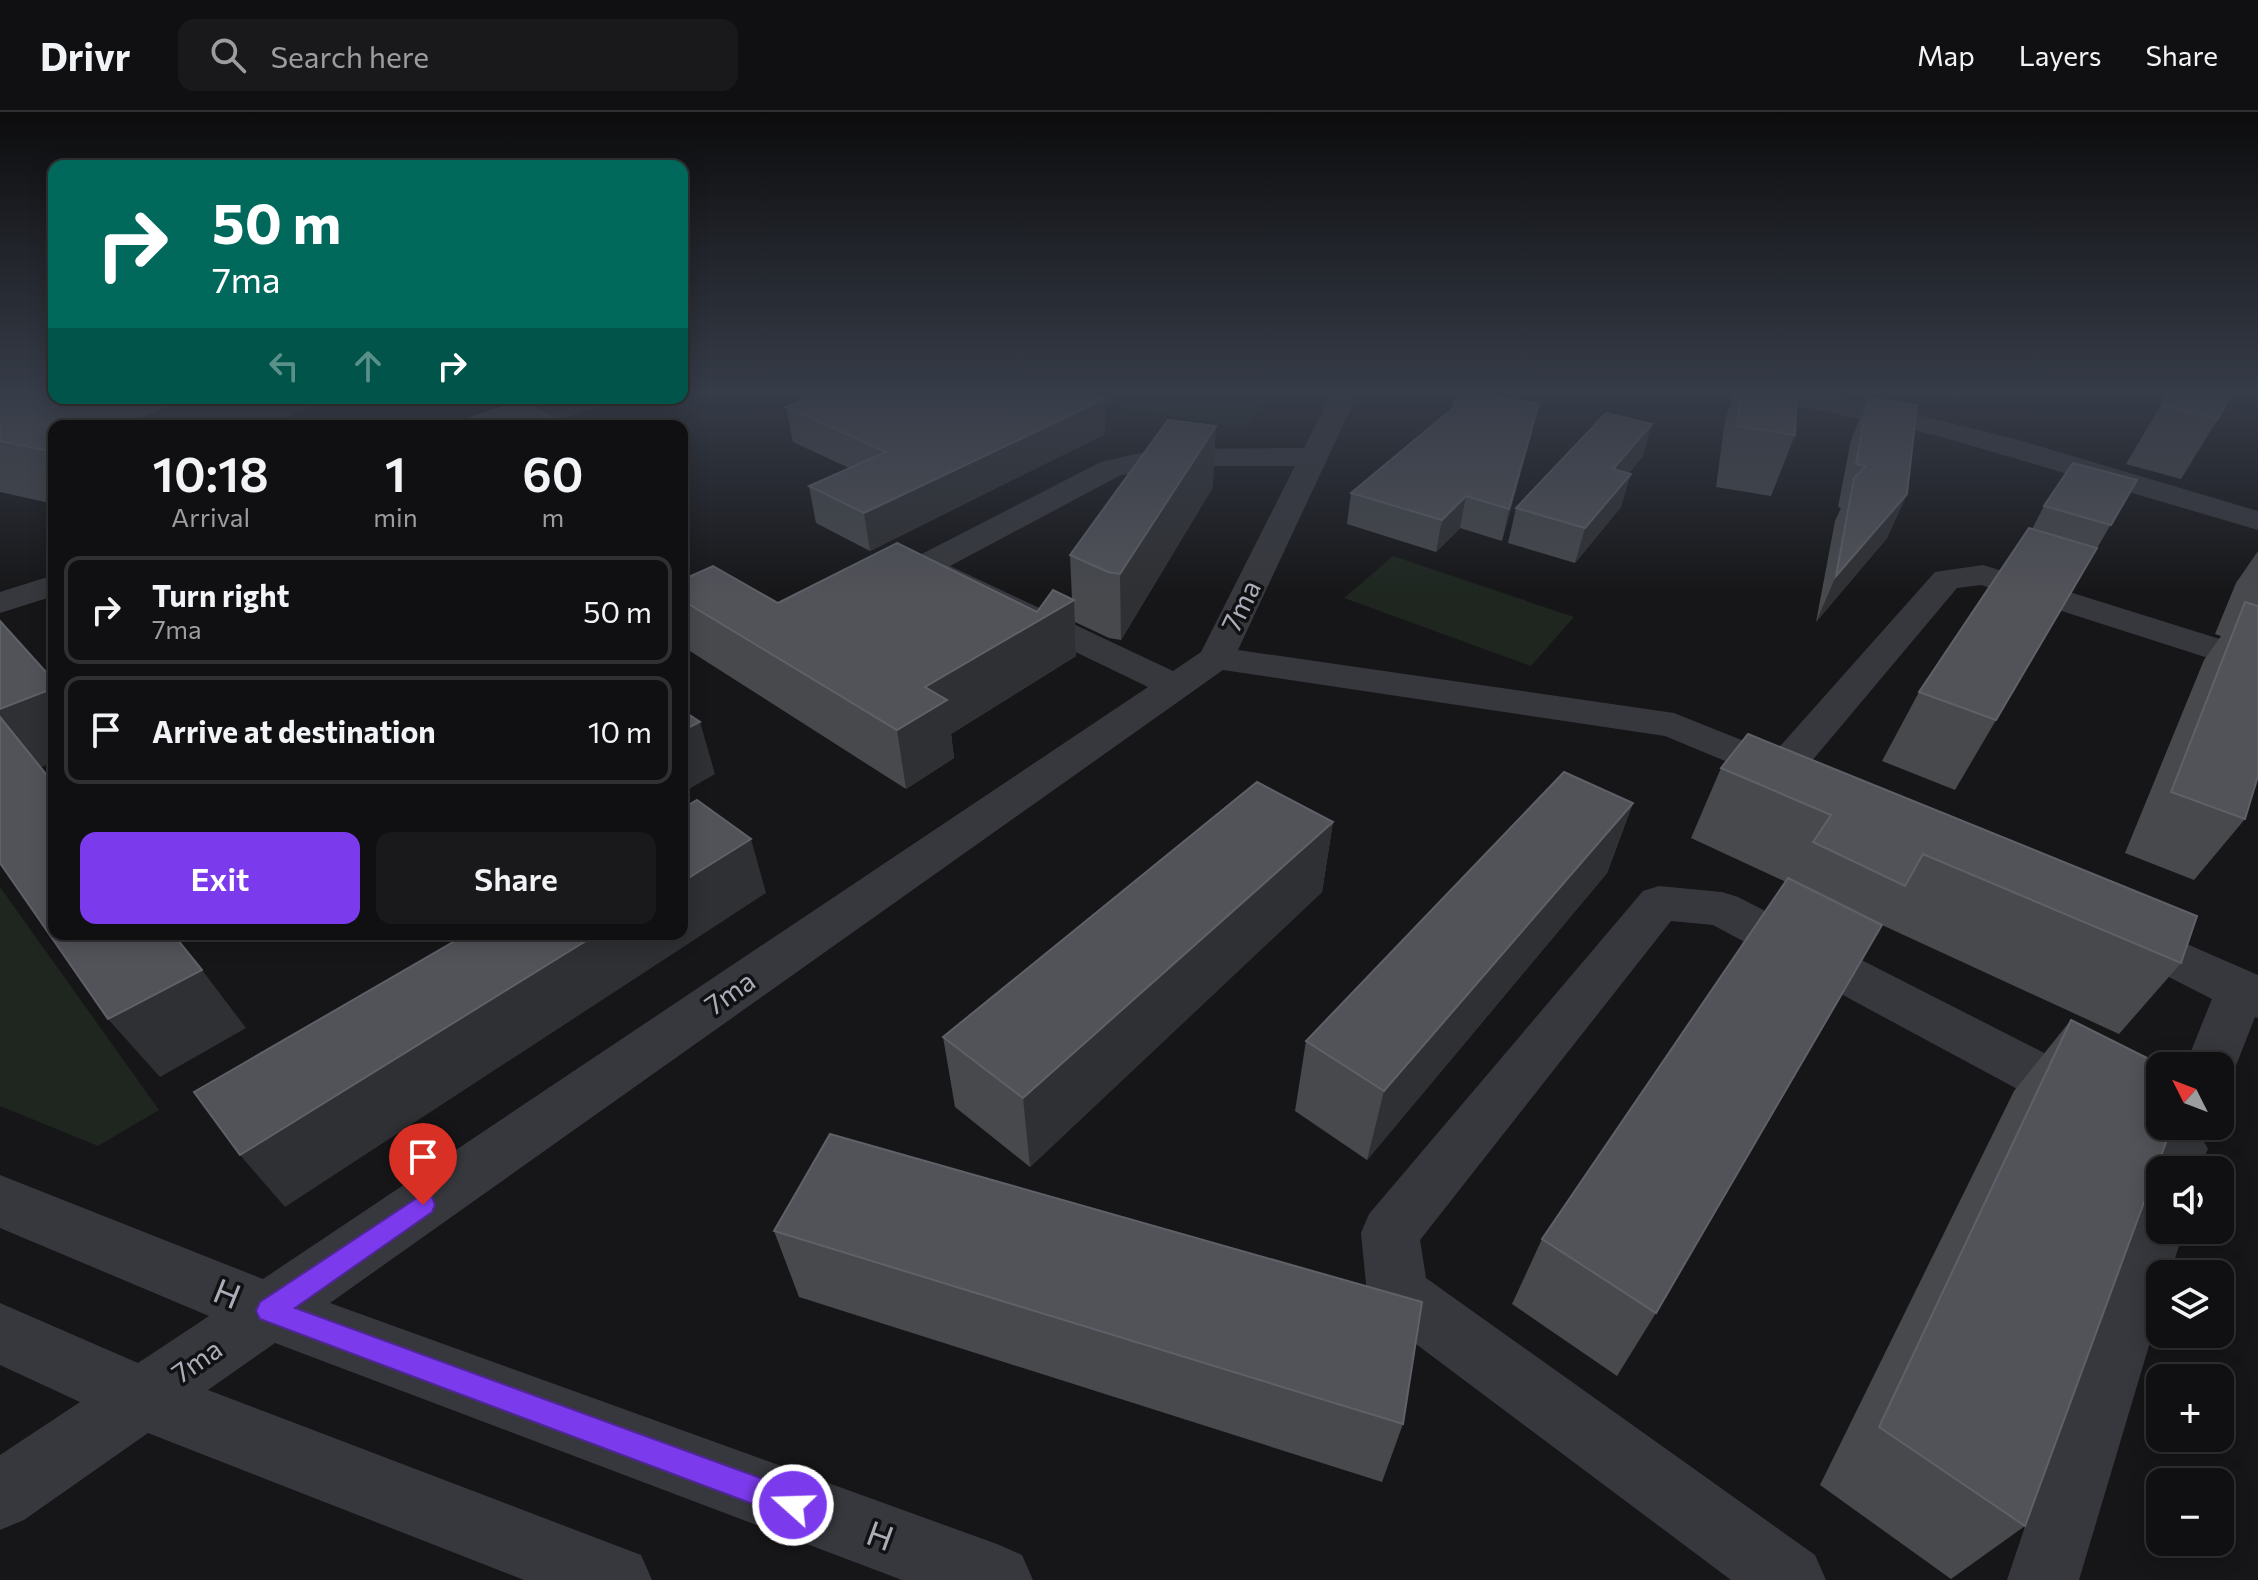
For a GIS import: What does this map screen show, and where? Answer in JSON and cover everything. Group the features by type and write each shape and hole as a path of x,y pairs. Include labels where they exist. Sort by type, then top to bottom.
{"street":[{"path":"1168,460 1111,468 924,566 1195,672 1674,725 1824,791"},
{"name":"7ma","path":"0,1496 1195,672 1313,460"},
{"path":"2048,460 2258,521"},
{"path":"1781,771 1947,579 1983,575 2258,663"},
{"path":"0,603 48,587"},
{"path":"1790,1580 1398,1294 1390,1233 1659,903 1722,909 2181,1148"},
{"path":"2097,921 2249,994 2218,1052"},
{"name":"H","path":"0,1201 269,1311 997,1580"},
{"path":"2043,1580 2150,1244"},
{"path":"0,1333 143,1398 616,1580"}],"shaded area":[{"path":"1393,556 1574,617 1531,666 1344,598"},
{"path":"0,887 159,1110 98,1146 0,1106"}],"building":[{"path":"869,460 977,460 864,513 809,486"},
{"path":"1139,460 1194,460 1120,574 1070,555"},
{"path":"1391,460 1523,460 1509,509 1466,496 1442,520 1351,493"},
{"path":"1562,460 1621,460 1613,469 1631,474 1585,528 1516,508"},
{"path":"1857,460 1911,460 1907,494 1836,576 1854,478 1866,466 1856,464"},
{"path":"2073,463 2137,480 2111,525 2044,506"},
{"path":"2029,528 2097,548 1996,720 1919,692"},
{"path":"897,543 1037,612 1053,590 1074,600 925,687 947,700 897,730 688,604 688,577 713,566 778,603"},
{"path":"2245,602 2258,606 2258,776 2245,819 2171,792"},
{"path":"0,621 48,674 48,690 0,709"},
{"path":"688,714 700,722 688,728"},
{"path":"0,717 48,777 48,932 0,863"},
{"path":"1748,734 2197,916 2181,963 1923,854 1905,886 1813,842 1831,815 1721,768"},
{"path":"1564,772 1633,803 1384,1091 1306,1041"},
{"path":"1257,782 1333,822 1023,1098 943,1037"},
{"path":"697,800 751,839 688,878 688,805"},
{"path":"1788,878 1882,925 1656,1313 1542,1239"},
{"path":"53,940 178,940 202,970 108,1019"},
{"path":"457,940 587,940 240,1155 194,1092"},
{"path":"2071,1020 2146,1058 2146,1140 2167,1140 2161,1156 2146,1156 2146,1197 2025,1526 1879,1427"},
{"path":"830,1134 1422,1302 1403,1424 774,1231"}],"route":[{"path":"423,1205 269,1311 793,1505"}]}
